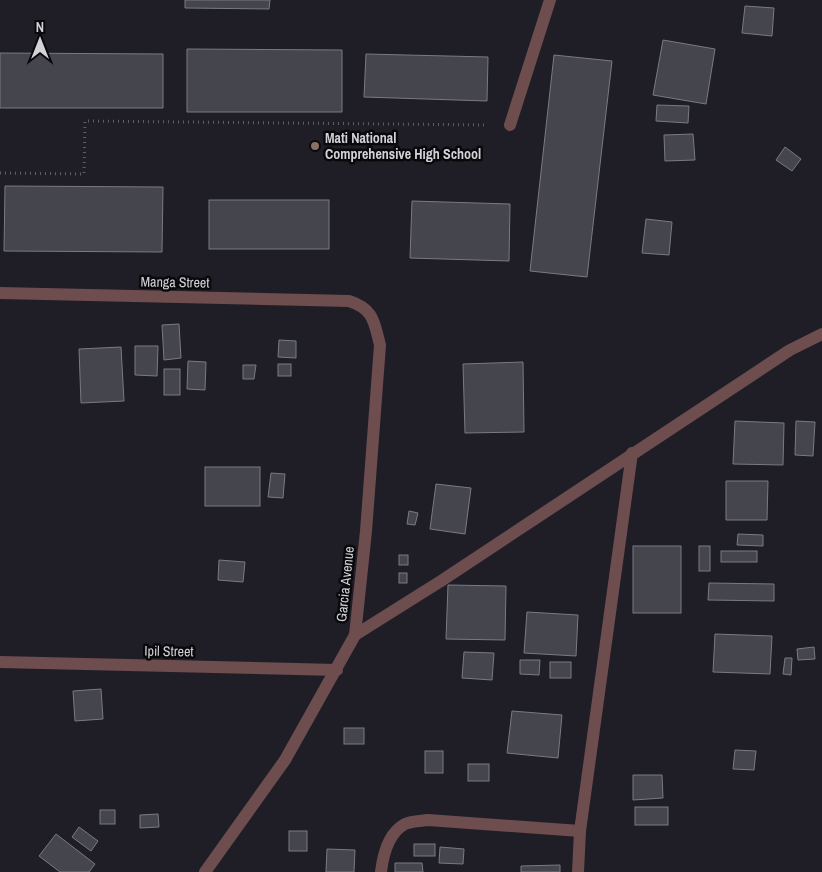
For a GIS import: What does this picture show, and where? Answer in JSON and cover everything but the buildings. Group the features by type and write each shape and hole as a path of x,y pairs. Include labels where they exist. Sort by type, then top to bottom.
{"street":[{"path":"510,125 550,0"},
{"name":"Manga Street","path":"0,293 349,301"},
{"name":"Garcia Avenue","path":"205,872 284,760 337,670 355,635 366,531 380,345 374,319 363,306 349,301"},
{"path":"355,635 442,581 632,453 790,350 822,334"},
{"path":"578,872 580,831 632,453"},
{"name":"Ipil Street","path":"0,662 337,670"},
{"path":"381,872 383,856 392,836 405,824 428,820 580,831"}],"path":[{"path":"0,173 84,174 85,121 510,125"}],"place":[{"name":"Mati National Comprehensive High School","path":"315,146"}]}
